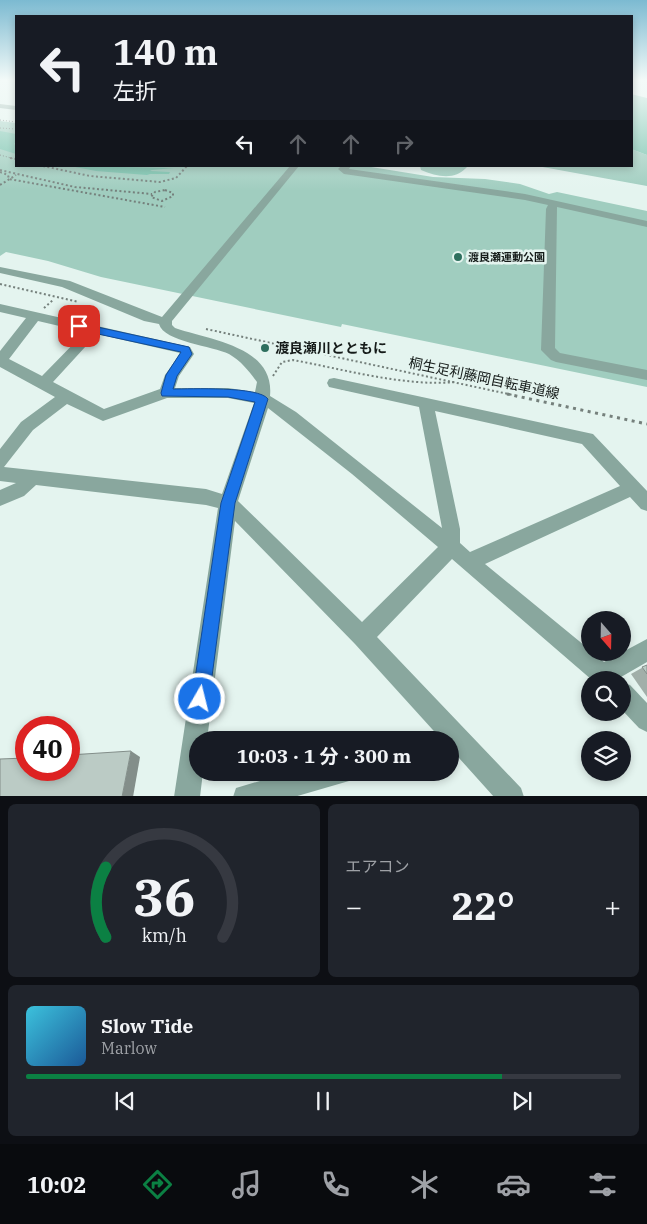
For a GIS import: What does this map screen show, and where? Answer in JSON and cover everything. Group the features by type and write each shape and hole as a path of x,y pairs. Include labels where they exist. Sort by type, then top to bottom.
{"street":[{"path":"187,796 228,503 262,399 264,382 257,370 246,358 226,347 170,331 166,328 166,320 294,167"},
{"path":"346,167 343,169 344,171 526,197 647,224"},
{"path":"554,204 551,209 548,350 556,357 647,375"},
{"path":"0,270 66,284 149,318 166,320"},
{"path":"0,308 40,312 94,330 186,350 186,354 172,375 166,393"},
{"path":"40,312 0,361 66,397 104,415 166,393 228,393 262,399 291,416 358,469 599,671"},
{"path":"43,384 94,330"},
{"path":"334,383 426,405 587,438 647,503"},
{"path":"0,462 27,426 66,397"},
{"path":"362,637 451,547 451,528 426,405"},
{"path":"0,474 206,497 228,503 362,637 446,731"},
{"path":"0,498 20,490 32,478"},
{"path":"468,562 633,488"},
{"path":"611,671 613,668 647,650"},
{"path":"631,703 647,720"},
{"path":"459,745 512,796"},
{"path":"245,796 304,781"}],"path":[{"path":"0,120 15,122"},
{"path":"0,128 15,129"},
{"path":"0,155 15,159"},
{"path":"48,167 90,176 165,183 179,177 186,167"},
{"path":"0,171 91,190 152,194 162,189 171,192 172,196 157,201 152,199 152,194"},
{"path":"0,171 8,174 9,179"},
{"path":"0,184 16,174"},
{"path":"9,179 165,207"},
{"path":"0,284 85,303"},
{"path":"40,312 54,299"},
{"name":"桐生足利藤岡自転車道線","path":"203,329 647,424"},
{"path":"272,378 282,362 292,360 408,381 435,384 456,382"}],"shaded area":[{"path":"633,117 647,117 647,155 633,150"},
{"name":"渡良瀬運動公園","path":"0,121 15,123 15,167 371,167 433,177 485,179 520,184 549,194 557,192 647,211 647,387 342,324 341,327 101,277 48,261 6,252 0,256"},
{"path":"0,131 15,134 15,154 0,149"},
{"path":"633,150 647,155 647,186 542,167 633,167"},
{"path":"75,167 174,168 150,171 170,172 169,174 147,175 96,171"},
{"path":"420,167 467,167 452,176 440,176 421,170"}],"building":[{"path":"647,665 647,674 642,667"},
{"path":"131,751 122,796 0,796 0,759 15,758 15,781 80,781 80,754"}],"place":[{"name":"渡良瀬運動公園","path":"458,257"},
{"name":"渡良瀬川とともに","path":"265,348"}],"route":[{"path":"79,326 186,350 186,354 172,375 166,393 228,393 262,399 228,503 200,699"}]}
